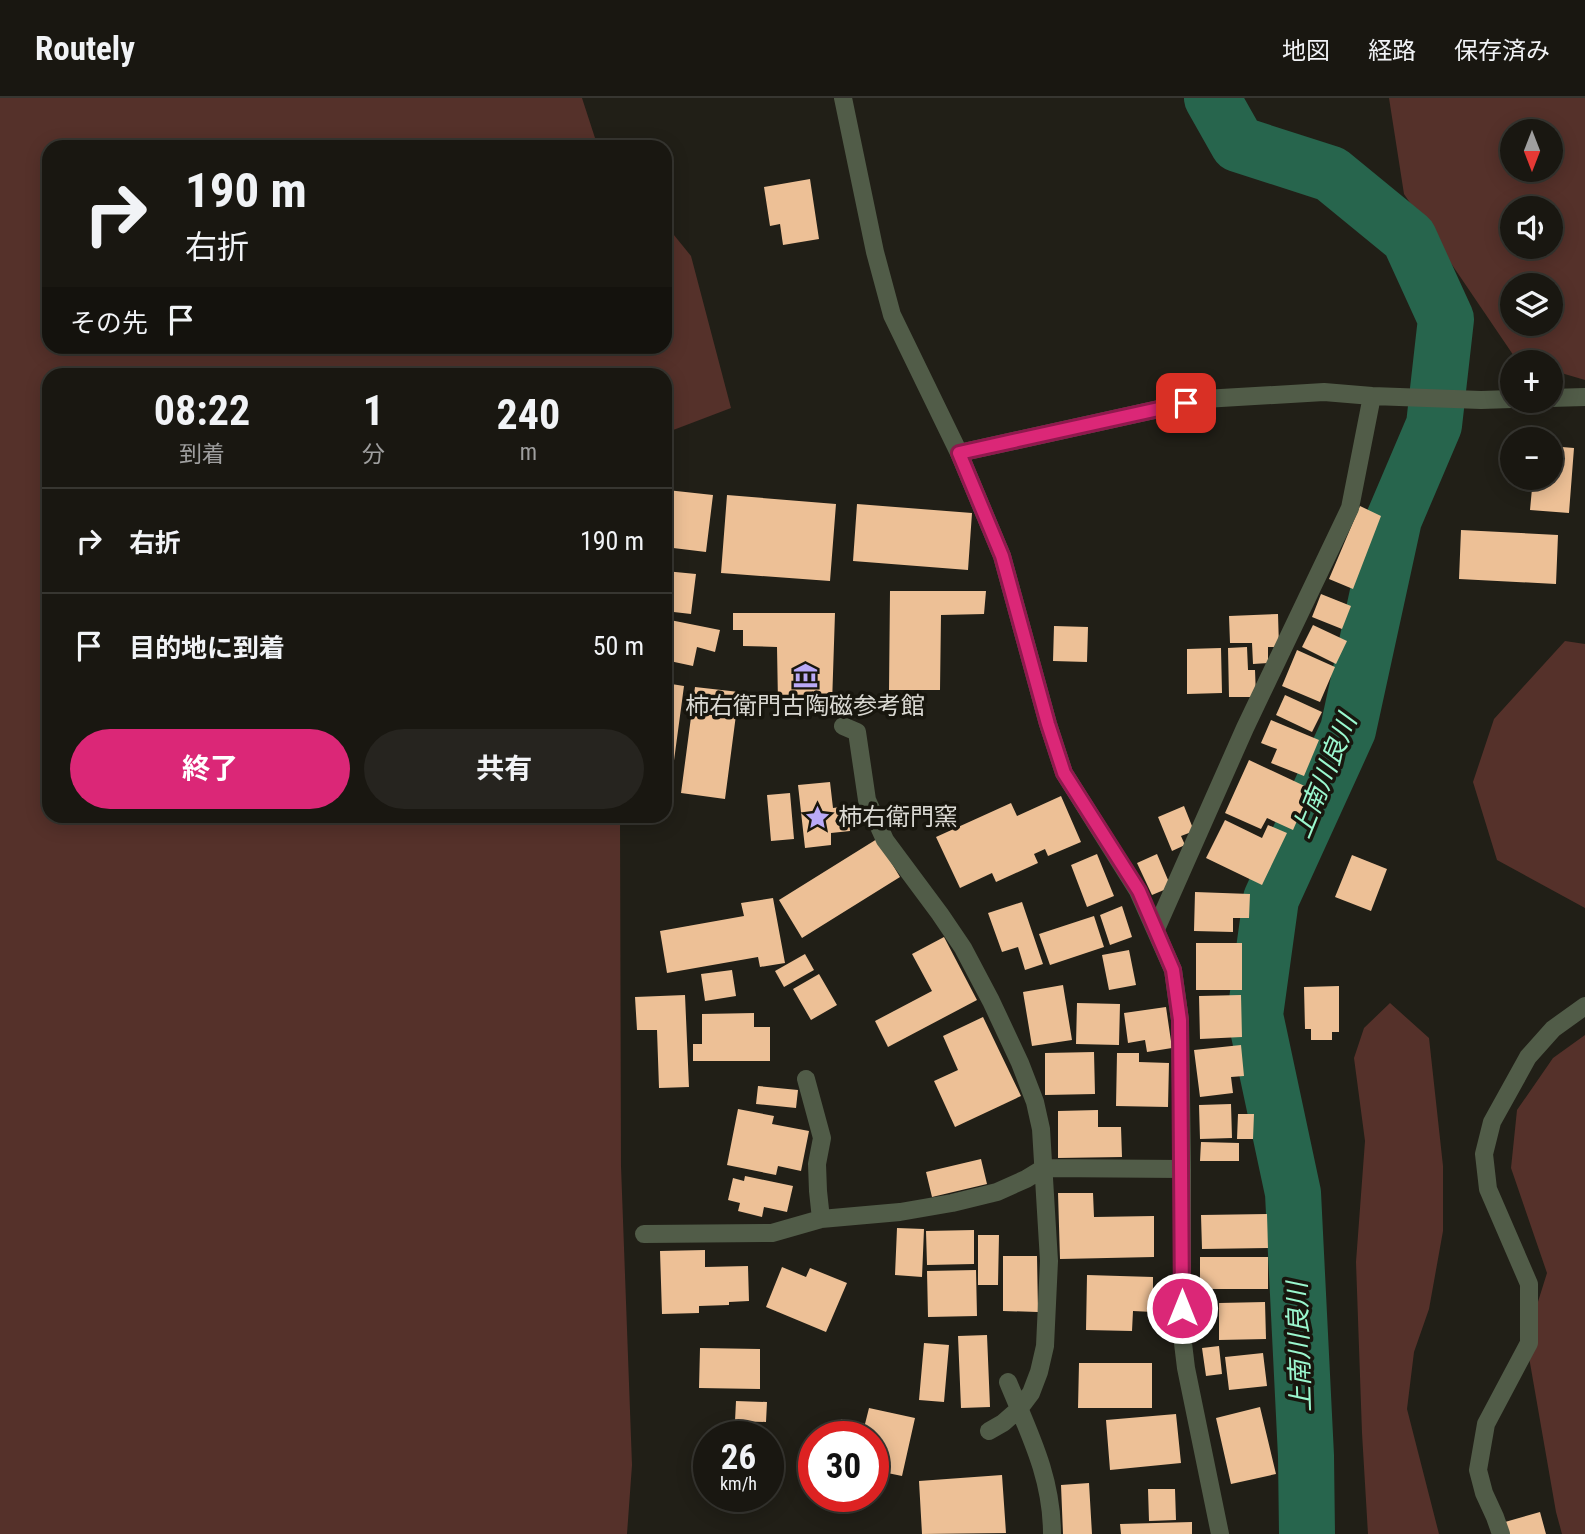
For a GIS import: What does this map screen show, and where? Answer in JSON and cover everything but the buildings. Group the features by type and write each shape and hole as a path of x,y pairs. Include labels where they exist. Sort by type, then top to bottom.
{"street":[{"path":"844,98 875,252 892,315 959,453 1002,556 1064,773 1139,891 1173,970 1180,1020 1182,1335 1186,1368 1220,1534"},
{"path":"959,453 1204,399 1324,392 1500,399"},
{"path":"1156,929 1245,728 1350,508 1372,396"},
{"path":"1563,398 1585,397"},
{"path":"843,726 857,732 867,800 885,841 963,948 1020,1063 1035,1101 1041,1129 1049,1261 1045,1346 1031,1393 1019,1409 989,1431"},
{"path":"1501,1534 1484,1493 1478,1470 1486,1424 1530,1342 1530,1284 1488,1189 1484,1154 1492,1122 1528,1057 1553,1029 1585,1006"},
{"path":"806,1079 822,1138 817,1164 821,1219"},
{"path":"644,1234 772,1233 821,1219 900,1212 997,1192 1044,1168 1182,1169"},
{"path":"1008,1382 1048,1486 1052,1534"}],"shaded area":[{"path":"0,98 582,98 597,140 42,140 42,354 672,354 672,233 691,256 731,408 672,430 672,368 42,368 42,823 620,823 621,1166 632,1465 627,1534 0,1534"},
{"path":"1389,98 1585,98 1585,380 1563,374 1563,350 1510,350 1500,336 1563,336 1563,273 1500,273 1500,335 1404,194"},
{"path":"1565,641 1585,644 1585,908 1497,860 1473,782 1494,719"},
{"path":"1390,1003 1429,1038 1443,1166 1443,1231 1429,1309 1414,1352 1407,1409 1439,1534 1368,1534 1356,1262 1365,1141 1354,1058 1364,1028"},
{"path":"1585,1035 1585,1534 1562,1534 1526,1340 1547,1273 1511,1168 1517,1110 1553,1058"}],"waterway":[{"name":"上南川良川","path":"1212,98 1238,144 1331,174 1409,238 1446,319 1434,425 1394,519 1348,730 1271,899 1255,1015 1293,1193 1306,1456 1307,1534"}],"place":[{"name":"柿右衛門古陶磁参考館","path":"805,675"},
{"name":"柿右衛門窯","path":"818,817"}],"route":[{"path":"1182,1308 1180,1020 1173,970 1139,891 1064,773 1002,556 959,453 1186,403"}]}
